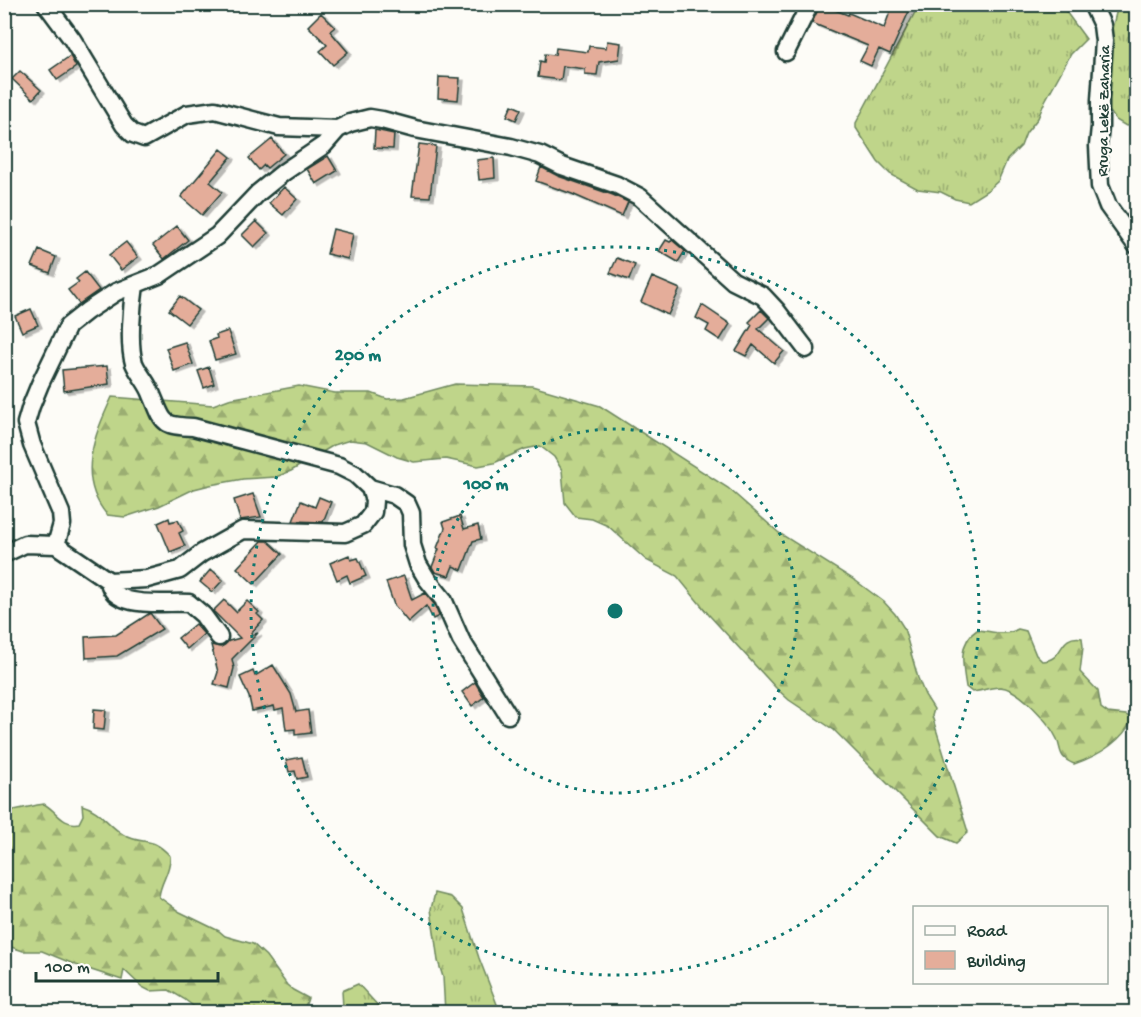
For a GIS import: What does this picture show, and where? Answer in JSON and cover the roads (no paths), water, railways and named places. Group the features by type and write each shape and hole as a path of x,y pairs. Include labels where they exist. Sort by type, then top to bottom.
{"street":[{"path":"46,4 72,39 124,125 133,134 144,138 187,114 215,110 279,127 338,129"},
{"path":"786,52 810,4"},
{"name":"Rruga Lekë Zaharia","path":"1092,4 1102,25 1104,41 1098,146 1100,186 1108,206 1137,245"},
{"path":"56,545 62,524 62,513 32,445 26,423 31,406 68,326 116,292 159,275 217,236 258,193 324,145 338,129 350,123 370,118 511,147 540,154 562,166 617,185 639,197 733,281 763,296 806,349"},
{"path":"135,285 131,325 133,360 165,422 176,426 203,429 339,466 355,474 370,488 394,495 407,504 411,513 412,545 418,564 443,599 461,640 508,715"},
{"path":"4,554 25,544 56,545 109,581 147,579 180,570 202,553 243,530 345,533 363,525 373,512 374,501 370,488"},
{"path":"109,581 110,588 115,593 130,600 146,603 189,603 203,615 219,637"}]}
